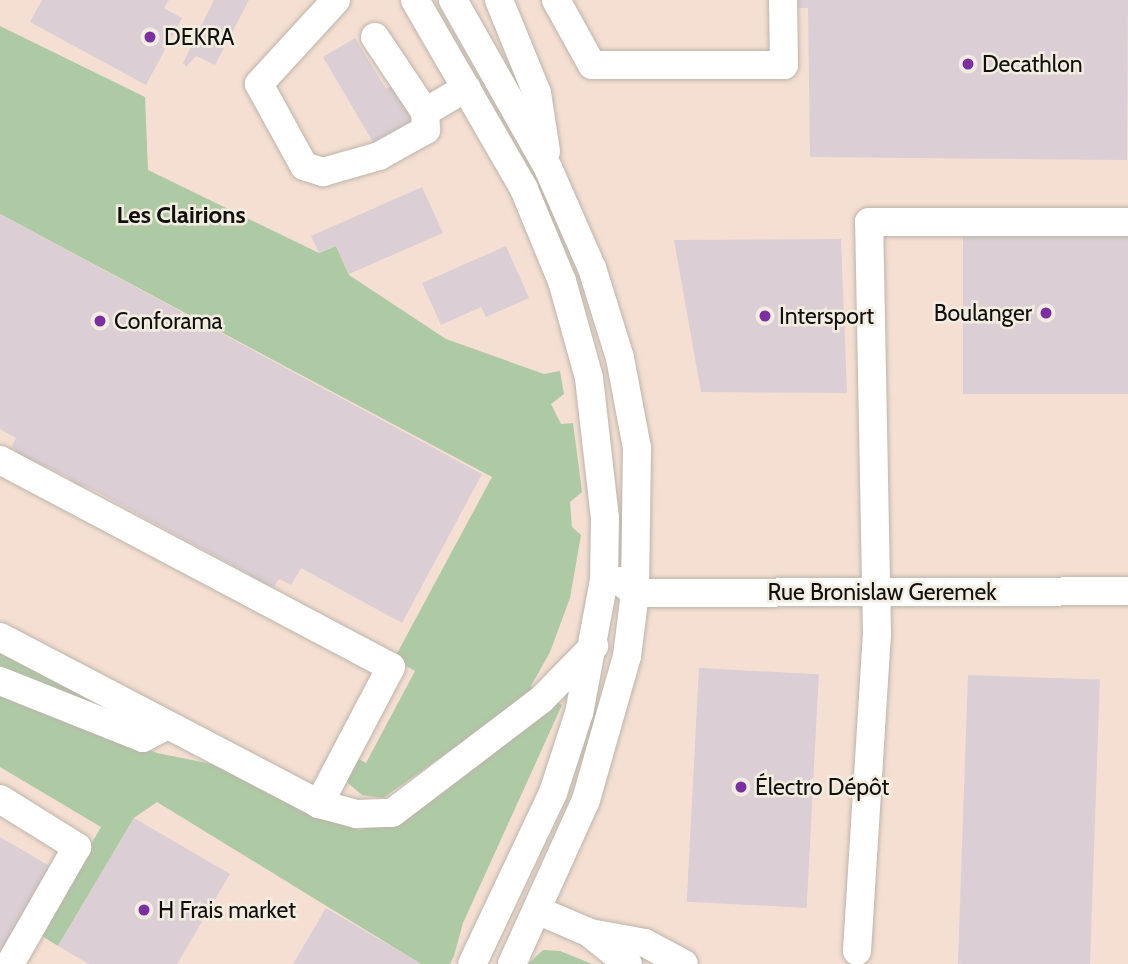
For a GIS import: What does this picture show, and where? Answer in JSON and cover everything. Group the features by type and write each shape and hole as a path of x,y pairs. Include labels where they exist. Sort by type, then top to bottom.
{"street":[{"path":"336,0 259,84 304,166 323,172 379,156 426,131 425,112 374,37"},
{"path":"415,0 524,189 562,281 589,378 605,518 618,580 635,593"},
{"path":"453,0 548,168 592,268 620,358 637,449 635,593 627,656 586,800 539,911 512,964"},
{"path":"499,0 537,93 548,168"},
{"path":"556,0 592,65 784,65 783,0"},
{"path":"425,112 466,88"},
{"path":"858,951 877,634 874,592 869,222 1128,222"},
{"path":"0,460 391,667 318,804"},
{"path":"472,964 553,793 594,646 604,580 605,518"},
{"name":"Rue Bronislaw Geremek","path":"635,593 1128,591"},
{"path":"0,637 318,804 356,814 392,813 541,700 594,646"},
{"path":"0,681 143,738 167,725"},
{"path":"0,799 77,847 10,964"},
{"path":"539,911 590,933 645,943 684,964"},
{"path":"590,933 628,964"}],"shaded area":[{"path":"0,0 1128,0 1128,964 0,964"}],"green space":[{"path":"0,26 145,97 148,170 319,253 336,246 349,275 446,339 544,374 560,371 564,394 551,404 561,424 573,423 582,492 570,502 572,527 581,535 570,598 550,652 531,686 535,691 383,798 362,795 348,783 345,764 350,754 366,763 415,671 394,659 492,477 0,214"},
{"path":"0,649 105,705 104,709 0,666"},
{"path":"0,688 157,753 212,764 317,817 359,830 391,821 555,700 562,705 463,923 450,964 421,964 157,802 134,818 58,946 39,934 101,827 0,767"},
{"path":"543,950 560,951 592,964 528,964"}],"building":[{"path":"42,0 169,0 164,8 182,18 146,85 30,22"},
{"path":"214,0 249,0 215,65 196,56 186,67 183,63"},
{"name":"Decathlon","path":"798,0 1128,0 1127,160 810,157 808,8 798,8"},
{"path":"355,38 386,89 395,83 420,125 377,149 323,57"},
{"path":"422,187 443,233 349,274 336,246 319,253 311,236"},
{"name":"Conforama","path":"0,214 482,474 402,623 301,568 291,585 279,579 274,587 259,584 249,574 88,487 75,485 67,476 19,455 12,446 16,438 0,429"},
{"name":"Boulanger","path":"963,230 1128,230 1128,394 963,394"},
{"name":"Intersport","path":"841,239 847,393 701,392 674,240"},
{"path":"506,246 529,298 486,317 481,307 441,325 422,283"},
{"name":"Électro Dépôt","path":"699,668 819,674 807,908 687,902"},
{"path":"968,675 1100,680 1090,964 958,964"},
{"name":"H Frais market","path":"134,818 230,874 177,964 89,964 58,946"},
{"path":"0,837 58,871 0,964"},
{"path":"326,908 421,964 293,964"}],"place":[{"name":"DEKRA","path":"150,37"},
{"name":"Decathlon","path":"968,64"},
{"name":"Boulanger","path":"1046,313"},
{"name":"Intersport","path":"765,316"},
{"name":"Conforama","path":"100,321"},
{"name":"Électro Dépôt","path":"741,787"},
{"name":"H Frais market","path":"144,910"}],"district":[{"name":"Les Clairions","path":"181,215"}]}
